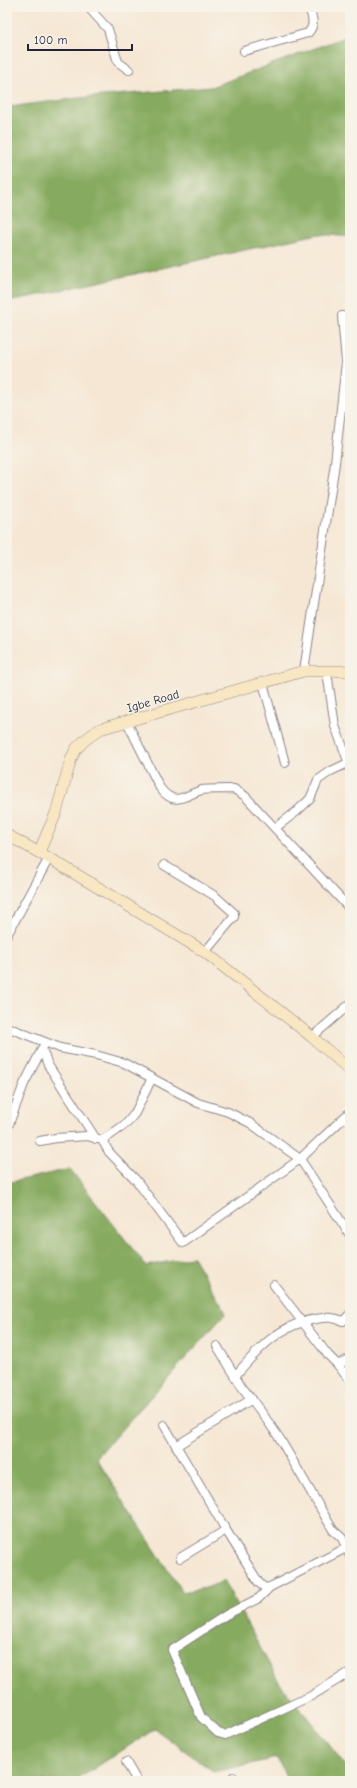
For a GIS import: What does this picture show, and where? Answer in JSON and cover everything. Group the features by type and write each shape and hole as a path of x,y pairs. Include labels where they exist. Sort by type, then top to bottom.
{"main road":[{"name":"Igbe Road","path":"39,852 56,813 76,750 85,740 100,729 304,671 350,671"},
{"path":"7,835 50,858 205,952 312,1037 350,1070"}],"street":[{"path":"88,7 108,29 118,62 129,70"},
{"path":"244,51 308,34 314,24 308,7"},
{"path":"304,671 335,464 346,362 342,316"},
{"path":"275,828 310,799 318,780 331,771 349,764 335,726 327,672"},
{"path":"263,683 284,763"},
{"path":"127,722 160,788 165,795 182,799 203,790 234,789 245,796 350,909"},
{"path":"7,935 50,858"},
{"path":"164,865 208,891 234,913 234,917 205,952"},
{"path":"312,1037 350,1004"},
{"path":"7,1027 43,1046 96,1055 124,1063 198,1103 228,1112 257,1127 300,1159 350,1235"},
{"path":"7,1129 24,1084 43,1046"},
{"path":"43,1046 48,1065 99,1139 109,1152 136,1180 183,1243 300,1159 350,1112"},
{"path":"40,1142 56,1138 87,1136 99,1139 127,1123 135,1113 152,1078"},
{"path":"274,1285 350,1381"},
{"path":"235,1376 277,1333 301,1321 332,1317 343,1321 346,1320 350,1314"},
{"path":"217,1346 235,1376 280,1439 315,1502 333,1530 342,1538 348,1547 350,1556"},
{"path":"338,1365 350,1358"},
{"path":"176,1446 252,1399"},
{"path":"164,1425 259,1583 265,1588 270,1588"},
{"path":"180,1558 226,1530"},
{"path":"348,1547 270,1588 259,1598 226,1615 172,1650 201,1717 218,1733 225,1735 311,1696 350,1672"},
{"path":"126,1762 137,1781"}],"green space":[{"path":"350,35 350,237 318,234 7,302 7,107 79,98 211,87"},
{"path":"70,1169 146,1266 193,1257 226,1313 96,1458 182,1592 206,1588 224,1581 279,1682 350,1771 350,1781 288,1781 277,1758 214,1772 155,1729 78,1779 79,1781 7,1781 7,1183"}]}
